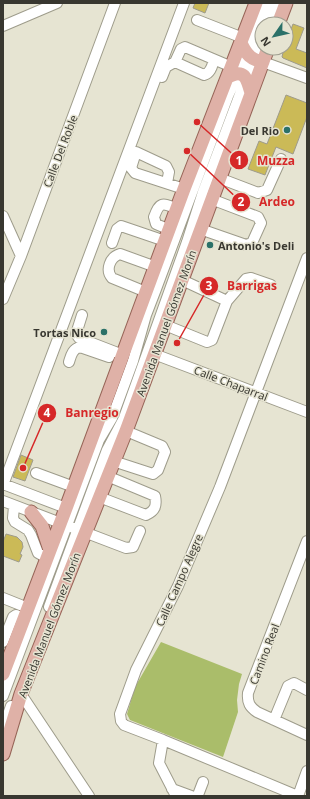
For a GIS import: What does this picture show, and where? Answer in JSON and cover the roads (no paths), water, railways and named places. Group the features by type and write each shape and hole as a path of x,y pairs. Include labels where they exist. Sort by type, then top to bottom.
{"main road":[{"name":"Avenida Manuel Gómez Morín","path":"3,754 21,694 82,530 99,497 126,431 251,93 249,51 256,3"},
{"path":"281,16 286,3"},
{"name":"Avenida Manuel Gómez Morín","path":"249,51 254,50"},
{"name":"Avenida Manuel Gómez Morín","path":"3,674 7,652 26,613 49,554 64,524 66,508 184,189 236,74 249,51"},
{"path":"236,74 251,93"},
{"path":"31,512 42,526 49,554"}],"street":[{"path":"3,26 57,3"},
{"name":"Calle Del Roble","path":"3,299 5,288 20,256 115,3"},
{"path":"66,508 3,484 184,3"},
{"path":"3,696 64,524 99,440 112,418 133,361 146,315 236,74 249,51 266,3"},
{"path":"271,16 276,3"},
{"path":"197,20 249,51 307,78"},
{"path":"184,189 135,173 131,168 140,137 166,67 175,62 181,49 185,47 214,60 236,74"},
{"path":"249,51 254,47"},
{"path":"175,62 204,75 209,73 214,60"},
{"path":"3,729 82,530 107,450 124,418 187,242 203,192 236,74"},
{"path":"136,152 166,166 169,172 167,183"},
{"path":"219,178 258,194 267,190 280,159"},
{"path":"200,229 246,245 252,243 261,222 258,217 211,199"},
{"path":"168,235 156,224 154,217 160,205 164,204 178,208"},
{"path":"3,216 20,256"},
{"path":"112,243 117,229 121,226 168,235"},
{"path":"146,292 112,278 108,274 108,270 113,258 120,254 156,267"},
{"name":"Calle Campo Alegre","path":"298,796 124,725 121,721 120,714 136,670 178,586 220,486 307,258"},
{"path":"165,325 207,342 210,341 212,340 227,301 246,279 251,278 271,285"},
{"path":"182,280 227,301"},
{"path":"82,315 76,330 76,334 79,338 122,358"},
{"path":"69,362 73,350 80,347 122,358"},
{"name":"Calle Chaparral","path":"154,354 307,412"},
{"path":"113,461 153,474 158,470 166,452 162,446 126,431"},
{"path":"36,473 74,487"},
{"path":"99,497 146,515 155,509 155,496 107,476"},
{"path":"3,501 126,548 133,547 140,531"},
{"path":"14,506 14,522 28,530 34,540 38,553 49,554"},
{"name":"Camino Real","path":"307,541 247,699 252,708 257,712 307,735"},
{"path":"3,598 26,613"},
{"path":"3,642 13,617 26,613"},
{"path":"274,720 288,686 294,684 307,690"},
{"path":"21,694 90,796"},
{"path":"163,740 159,760 160,766 174,792 191,796"},
{"path":"298,796 307,771"},
{"path":"196,796 198,795 203,782"}],"place":[{"name":"Muzza","path":"197,122"},
{"name":"Del Rio","path":"287,130"},
{"name":"Ardeo","path":"187,151"},
{"name":"Antonio's Deli","path":"210,245"},
{"name":"Tortas Nico","path":"104,332"},
{"name":"Barrigas","path":"177,343"},
{"name":"Banregio","path":"23,468"}]}
